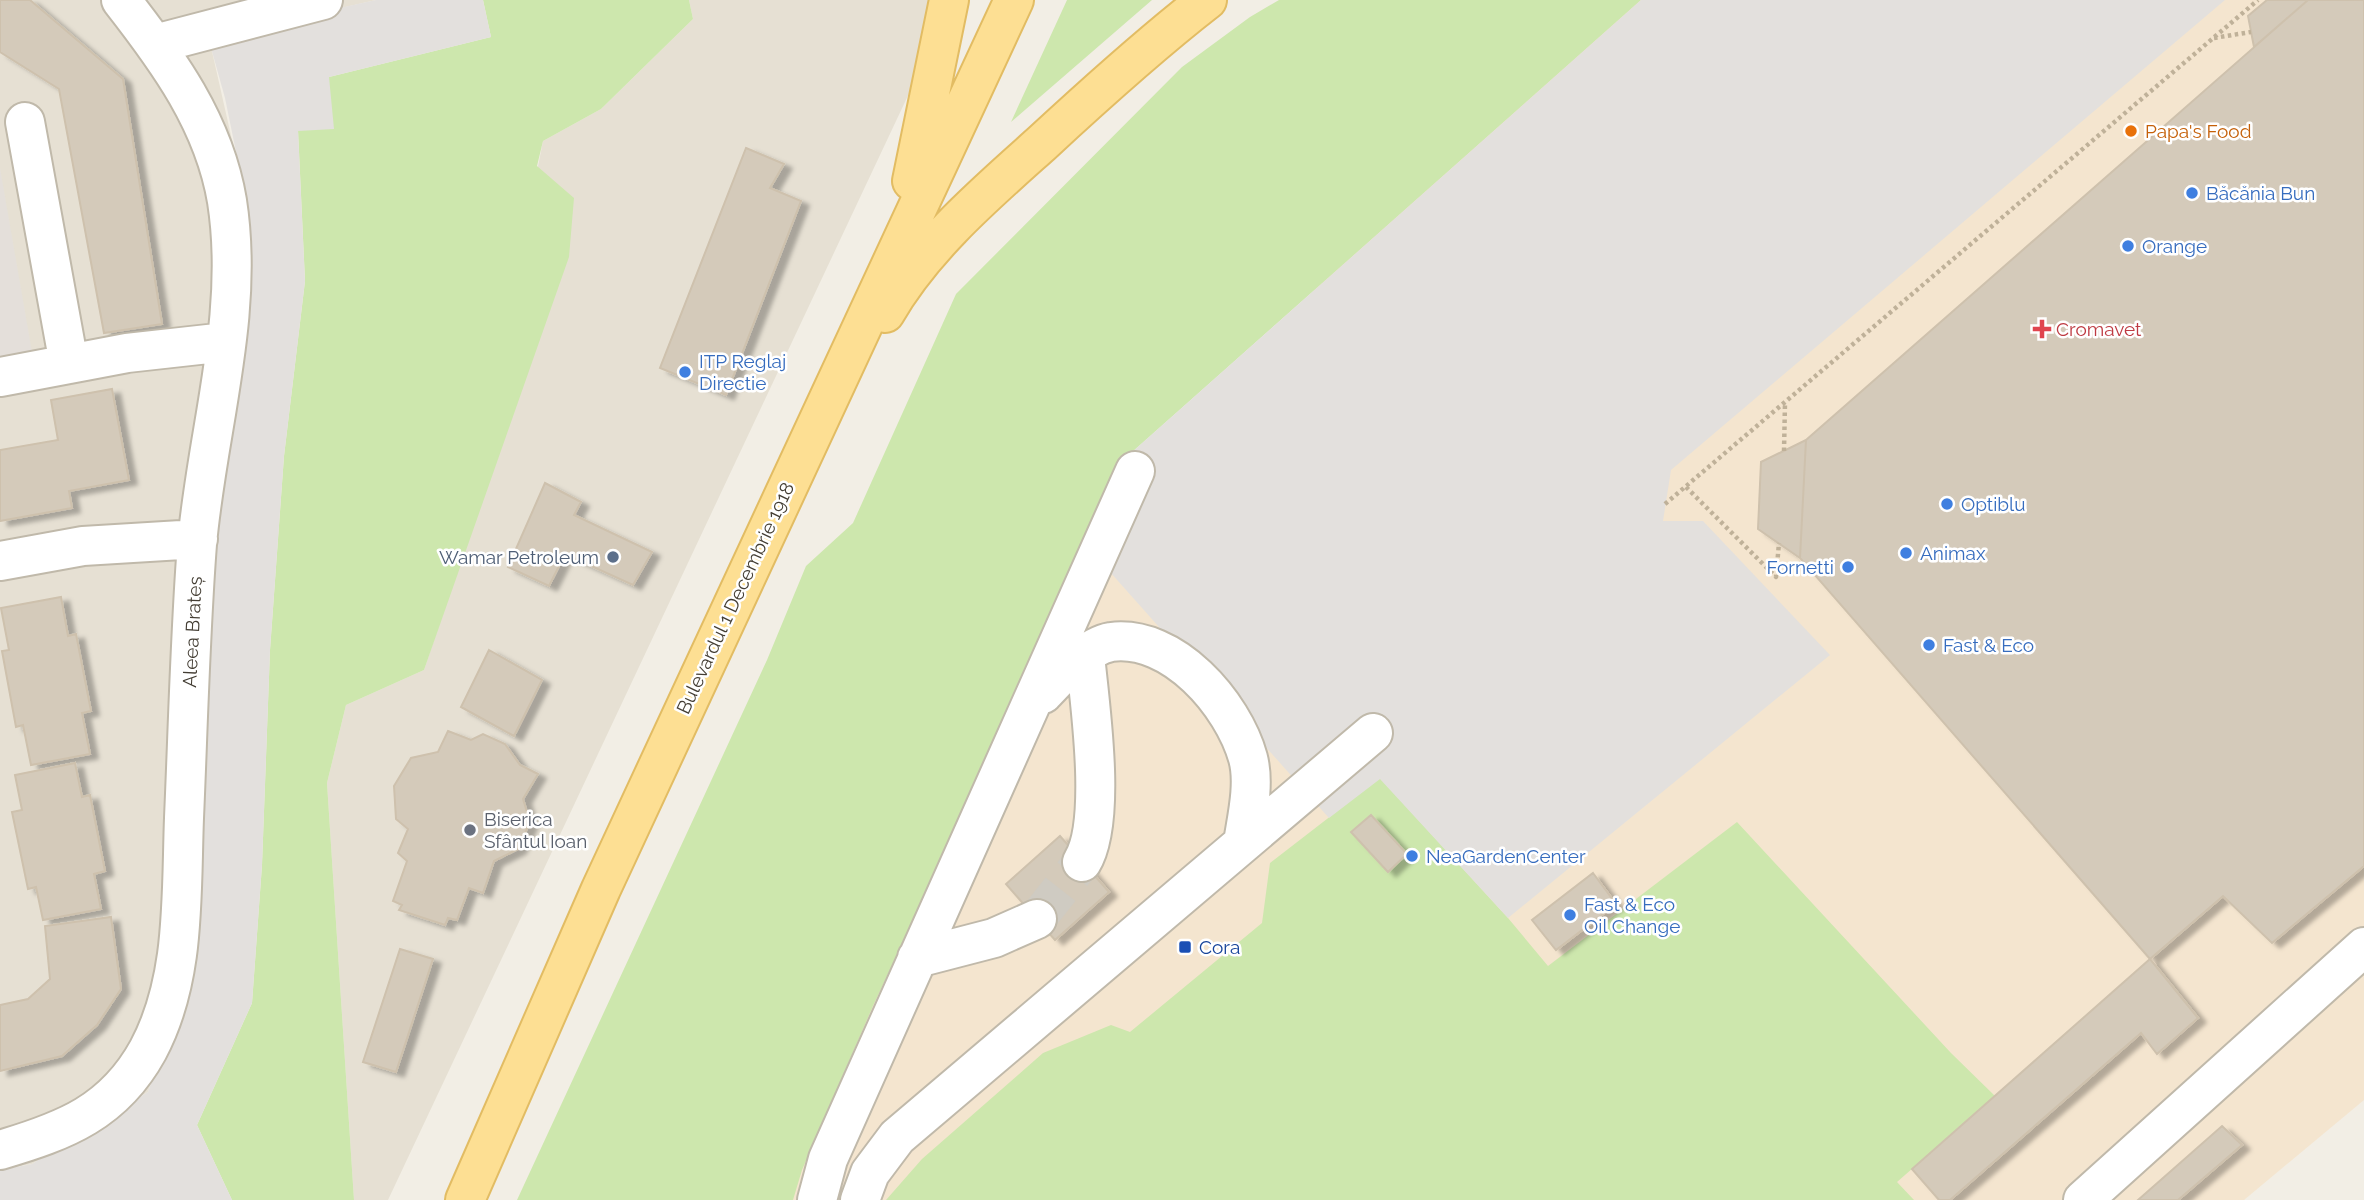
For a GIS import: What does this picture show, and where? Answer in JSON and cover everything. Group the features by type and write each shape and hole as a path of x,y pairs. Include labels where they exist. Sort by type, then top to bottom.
{"main road":[{"path":"900,242 949,0"},
{"name":"Bulevardul 1 Decembrie 1918","path":"465,1200 601,889 1014,0"},
{"path":"793,472 887,309 926,258 974,204 1152,42 1207,0"}],"street":[{"name":"Aleea Brateș","path":"0,1150 49,1135 89,1116 127,1084 149,1048 167,1003 180,941 198,539 226,342 231,248 220,171 191,99 155,44 121,0"},
{"path":"155,44 323,0"},
{"path":"25,122 69,364"},
{"path":"0,377 127,353 226,342"},
{"path":"817,1200 828,1159 1135,471"},
{"path":"0,561 83,546 198,539"},
{"path":"1027,711 1072,663 1109,642 1148,646 1184,667 1214,691 1236,723 1249,761 1249,800 1243,844"},
{"path":"1082,862 1091,848 1094,822 1093,738 1085,656"},
{"path":"860,1200 870,1173 897,1136 1373,733"},
{"path":"918,958 994,938 1037,919"},
{"path":"2083,1200 2364,947"}],"path":[{"path":"1665,504 2258,0"},
{"path":"2212,39 2251,32"},
{"path":"1784,451 1785,403"},
{"path":"1686,487 1776,577 1779,543"}],"shaded area":[{"path":"0,0 376,0 209,38 250,220 190,969 148,1092 32,1164 0,1169"},
{"path":"376,0 483,0 491,37 329,77 334,129 298,131 305,281 284,456 270,650 262,865 252,1003 197,1125 232,1200 0,1200 0,1170 32,1164 148,1092 190,969 192,691 247,309 250,220 225,98 208,37"},
{"path":"689,0 953,0 388,1200 354,1200 327,783 346,705 424,670 460,563 543,141 601,109 693,19"},
{"path":"1523,0 2364,0 2364,1100 2244,1200 659,1200"},
{"path":"1641,0 2225,0 1671,470 1663,521 1703,521 1830,655 1508,918 1380,779 1329,818 1086,545 1122,461"},
{"path":"0,168 32,352 0,357"}],"green space":[{"path":"483,0 689,0 693,19 601,109 543,141 537,166 574,198 569,257 424,670 346,705 327,783 354,1200 232,1200 197,1125 252,1003 262,865 270,650 284,456 305,281 298,130 329,77 491,37"},
{"path":"1067,0 1152,0 1011,122"},
{"path":"1279,0 1641,0 1122,461 1025,681 873,1006 802,1170 793,1200 517,1200 767,660 806,566 853,523 956,294 1182,67 1250,17"},
{"path":"1380,778 1508,918 1548,966 1737,822 1951,1053 1995,1096 1897,1182 1914,1200 886,1200 922,1159 1043,1053 1111,1025 1130,1032 1262,923 1270,863"}],"building":[{"path":"0,0 30,0 123,79 162,324 104,333 59,89 0,52"},
{"path":"2267,0 2308,0 2254,47 2248,16"},
{"path":"2308,0 2364,0 2364,866 2272,943 2223,896 2150,959 1800,558 1806,440"},
{"path":"746,148 784,164 770,188 801,201 726,395 660,368"},
{"path":"112,389 129,480 69,491 72,508 0,521 0,450 58,440 51,400"},
{"path":"1806,440 1800,558 1758,529 1761,462"},
{"path":"545,483 581,502 574,515 652,552 633,585 565,554 549,586 508,567"},
{"path":"61,597 68,636 76,634 91,711 82,713 90,754 31,765 23,725 16,727 2,651 9,650 1,608"},
{"path":"489,650 542,680 514,736 461,707"},
{"path":"448,731 471,740 483,734 505,744 520,765 538,774 523,799 530,822 518,849 494,861 483,893 469,888 457,920 448,918 445,925 399,910 402,905 393,901 407,861 398,853 408,829 396,819 394,786 411,758 438,752"},
{"path":"75,763 82,797 90,795 105,871 94,874 101,909 43,920 36,887 28,889 12,812 22,810 15,775"},
{"path":"1371,815 1407,854 1388,872 1351,832"},
{"path":"1060,836 1109,892 1055,940 1006,884"},
{"name":"Fast & Eco Oil Change","path":"1593,873 1616,904 1556,950 1532,920"},
{"path":"111,917 121,989 97,1025 62,1056 0,1071 0,1005 28,999 50,979 45,926"},
{"path":"400,949 433,959 396,1072 363,1062"},
{"path":"2150,959 2198,1018 2157,1054 2141,1033 1950,1200 1939,1200 1912,1169"},
{"path":"2222,1126 2242,1145 2178,1200 2138,1200"}],"tunnel":[{"path":"1037,919 1082,862"}],"place":[{"name":"Papa's Food","path":"2131,131"},
{"name":"Băcănia Bun","path":"2192,193"},
{"name":"Orange","path":"2128,246"},
{"name":"Cromavet","path":"2042,329"},
{"name":"ITP Reglaj Directie","path":"685,372"},
{"name":"Optiblu","path":"1947,504"},
{"name":"Animax","path":"1906,553"},
{"name":"Wamar Petroleum","path":"613,557"},
{"name":"Fornetti","path":"1848,567"},
{"name":"Fast & Eco","path":"1929,645"},
{"name":"Biserica Sfântul Ioan","path":"470,830"},
{"name":"NeaGardenCenter","path":"1412,856"},
{"name":"Fast & Eco Oil Change","path":"1570,915"},
{"name":"Cora","path":"1185,947"}]}
